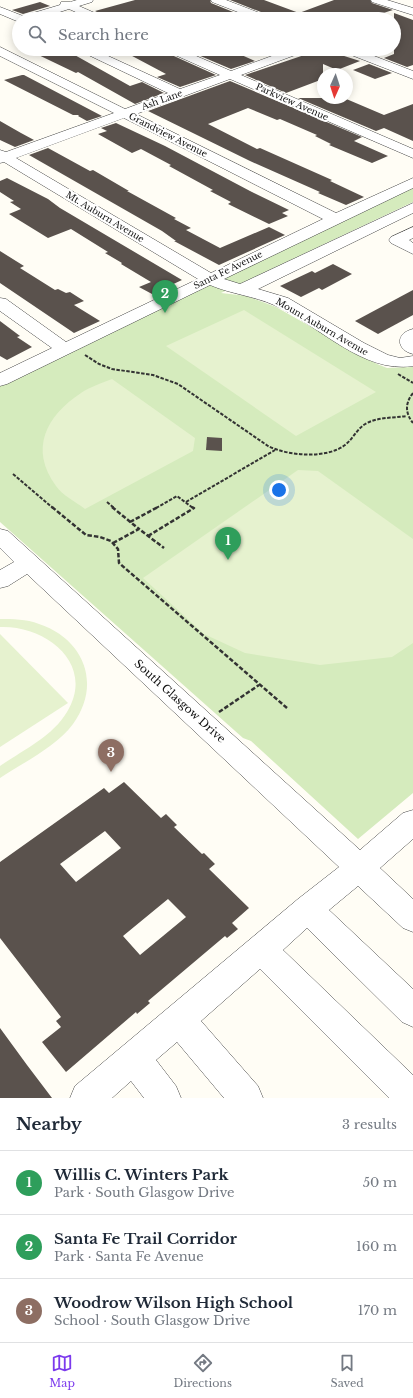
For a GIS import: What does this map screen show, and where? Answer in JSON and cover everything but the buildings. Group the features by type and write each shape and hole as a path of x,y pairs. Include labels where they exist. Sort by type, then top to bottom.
{"street":[{"path":"57,0 81,11"},
{"path":"49,12 88,0"},
{"path":"216,0 248,12"},
{"path":"376,0 412,11"},
{"path":"0,10 12,16"},
{"path":"401,14 412,11"},
{"path":"6,25 12,23"},
{"name":"Grandview Avenue","path":"0,51 335,219"},
{"path":"99,56 180,94"},
{"name":"Parkview Avenue","path":"186,56 413,154"},
{"name":"Ash Lane","path":"2,157 232,76 284,56"},
{"path":"363,56 413,75"},
{"name":"Mt. Auburn Avenue","path":"2,157 210,279"},
{"name":"Santa Fe Avenue","path":"0,380 413,182"},
{"path":"242,290 413,207"},
{"path":"413,232 397,240 413,248"},
{"name":"Mount Auburn Avenue","path":"210,279 222,286 276,300 302,321 383,360 400,363 413,361"},
{"path":"0,304 64,349"},
{"path":"413,334 408,339 410,347 413,349"},
{"name":"South Glasgow Drive","path":"0,536 413,918"},
{"path":"0,580 29,563"},
{"path":"87,1098 308,909 413,822"},
{"path":"308,909 413,1011"},
{"path":"261,949 413,1098"},
{"path":"179,1019 246,1098"},
{"path":"134,1058 164,1098"}],"path":[{"path":"84,354 105,366 153,375 178,384 275,450 283,452 326,454 344,446 358,429 365,424 377,420 408,416"},
{"path":"413,393 406,404 408,416 413,423"},
{"path":"186,502 275,450"},
{"path":"13,474 86,535 99,536 113,543 120,555 119,564 287,708"},
{"path":"130,522 176,496 194,508 148,536"},
{"path":"107,502 138,529 164,548"},
{"path":"113,543 138,529"},
{"path":"215,715 259,685"}],"green space":[{"path":"413,187 413,202 221,293 247,296 276,307 377,364 387,368 413,367 413,793 358,839 251,741 243,738 0,522 0,386"},
{"path":"244,310 376,392 296,436 166,346"},
{"path":"112,379 195,438 193,451 85,509 65,495 56,486 48,472 44,459 43,446 45,434 59,412 69,402 88,389"},
{"path":"298,470 318,471 413,539 413,643 392,657 320,665 245,653 204,634 143,578"},
{"path":"0,619 29,621 55,631 67,640 77,652 84,665 87,679 86,694 82,709 66,732 39,754 0,778 0,766 45,736 61,721 67,712 74,694 75,678 71,663 62,651 49,640 34,633 17,628 0,627"},
{"path":"0,634 68,703 0,747"}],"place":[{"name":"Santa Fe Trail Corridor","path":"165,313"},
{"name":"Willis C. Winters Park","path":"228,560"},
{"name":"Woodrow Wilson High School","path":"111,772"}]}
